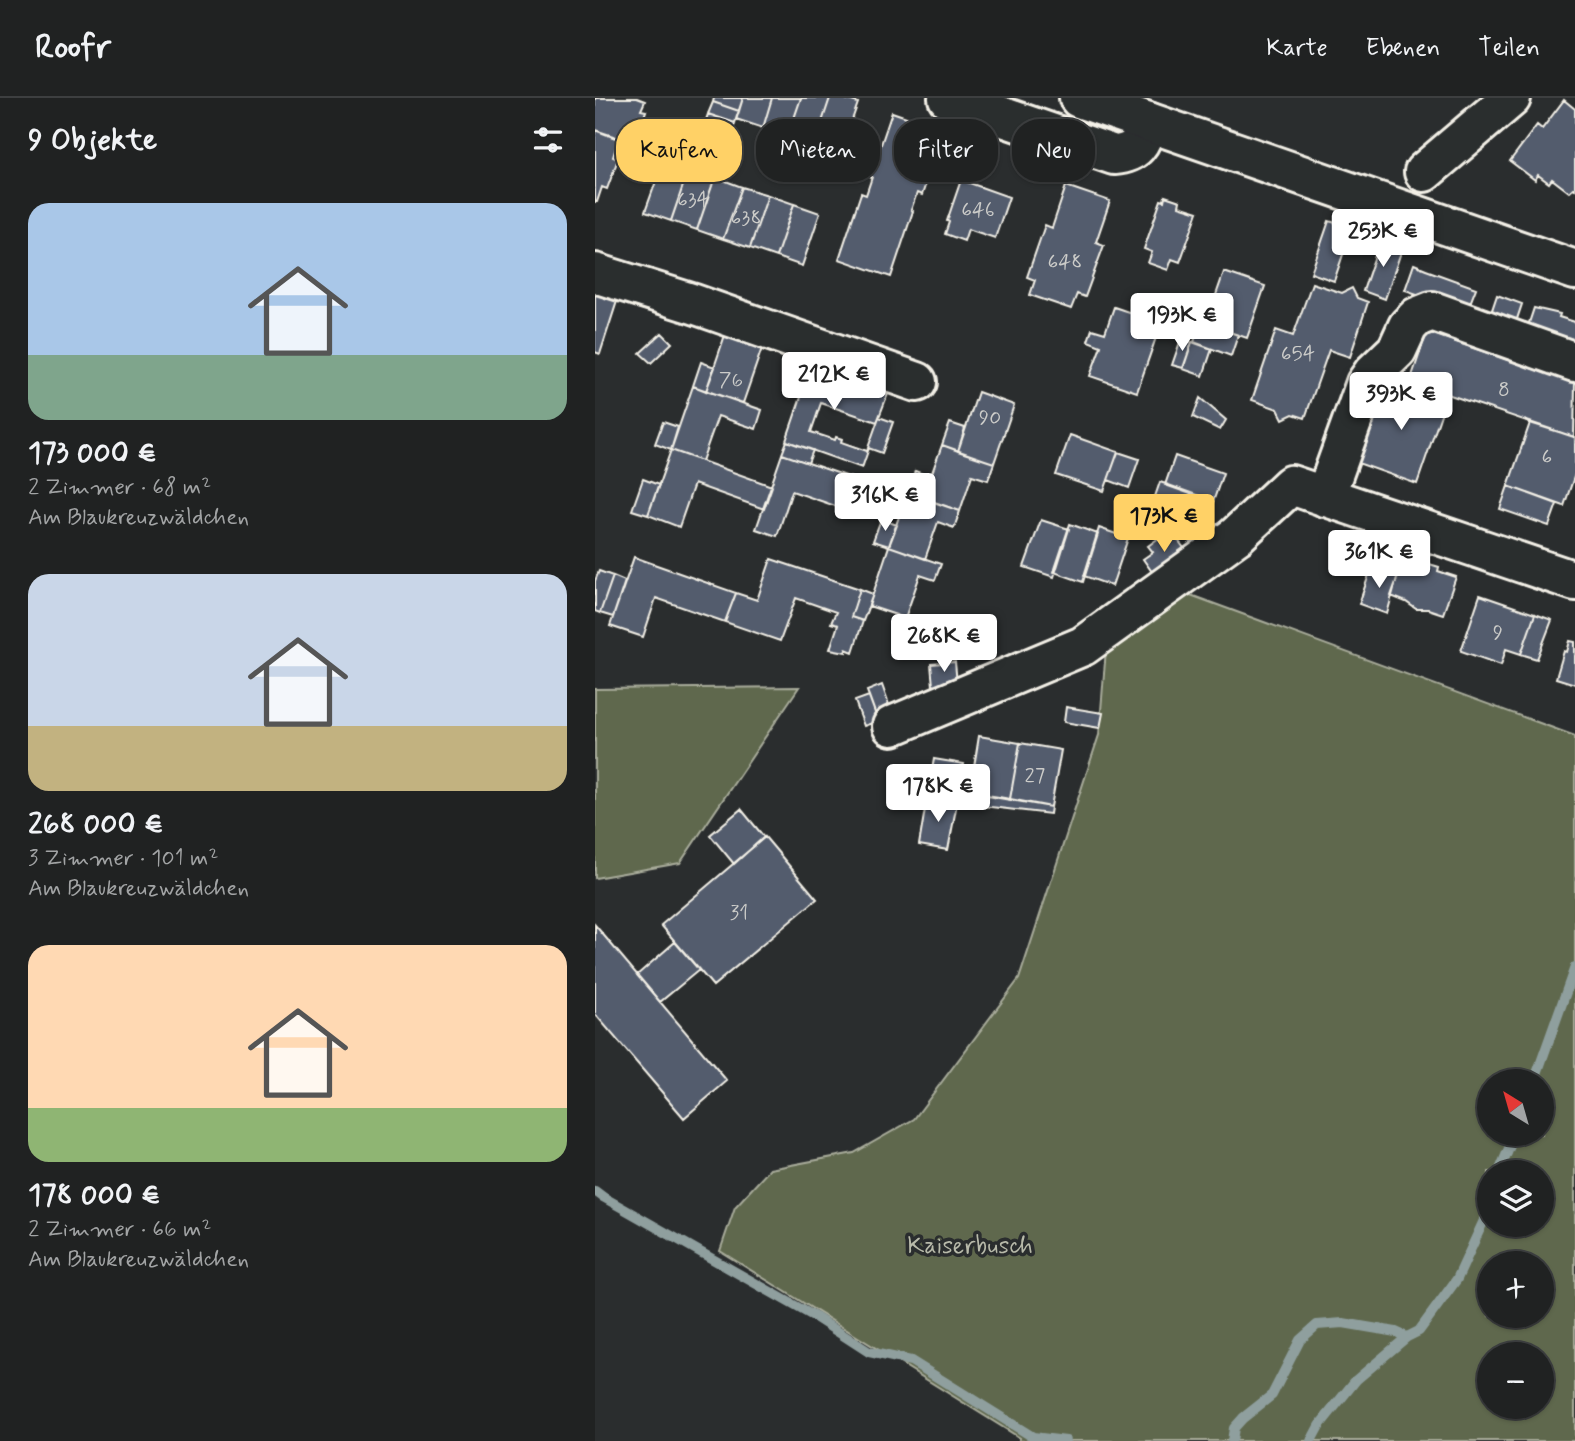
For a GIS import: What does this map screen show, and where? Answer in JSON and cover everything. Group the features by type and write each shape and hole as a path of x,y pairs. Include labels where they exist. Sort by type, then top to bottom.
{"street":[{"path":"948,98 1114,155 1131,151 1137,146 1148,122"},
{"path":"1079,98 1575,270"},
{"path":"1424,172 1511,98"},
{"path":"595,273 694,304 917,383"},
{"path":"1325,497 1366,383 1397,350 1408,326 1417,317 1433,312 1575,362"},
{"path":"892,726 1083,646 1236,536 1291,485 1575,581"}],"green space":[{"name":"Kaiserbusch","path":"1185,593 1575,736 1575,1441 1019,1441 1020,1438 720,1251 735,1207 770,1169 854,1153 914,1119 1019,979 1099,735 1106,649"},
{"path":"799,687 680,863 595,878 595,689"}],"building":[{"path":"595,98 637,98 645,101 641,110 646,111 643,119 616,119 616,138 595,130"},
{"path":"714,98 743,98 739,111 713,102"},
{"path":"743,98 772,98 766,119 756,119 756,126 736,119"},
{"path":"772,98 801,98 794,119 766,119"},
{"path":"801,98 830,98 823,119 794,119"},
{"path":"830,98 842,98 858,103 852,119 823,119"},
{"path":"1564,100 1575,109 1575,189 1569,192 1552,179 1549,183 1538,175 1535,180 1510,161 1537,125 1542,129"},
{"path":"713,102 739,111 736,119 723,119 708,114"},
{"path":"892,112 912,119 894,119 894,182 926,182 922,195 917,193 891,277 839,259 861,193 866,195 870,182 880,182 880,147"},
{"path":"708,114 723,119 706,119"},
{"path":"595,130 616,137 613,157 616,158 616,164 607,189 602,187 595,202"},
{"path":"656,182 684,182 671,221 645,212"},
{"path":"684,182 713,182 697,230 671,221"},
{"path":"713,182 728,182 742,187 723,239 697,230"},
{"path":"960,182 1009,197 995,238 968,229 964,241 945,234 949,222 947,221"},
{"path":"1066,186 1110,201 1096,242 1104,245 1085,297 1077,294 1071,309 1030,295 1035,280 1027,277 1045,225 1052,228"},
{"path":"742,187 768,195 750,248 723,239"},
{"path":"768,195 794,204 776,257 750,248"},
{"path":"1165,196 1180,201 1179,206 1198,212 1180,262 1172,259 1168,270 1148,263 1152,252 1144,249 1161,200 1164,201"},
{"path":"794,204 820,213 802,266 776,257"},
{"path":"1329,221 1352,228 1334,281 1311,273"},
{"path":"1381,238 1403,246 1385,299 1363,291"},
{"path":"1414,264 1476,288 1467,311 1405,290"},
{"path":"1224,272 1265,286 1247,338 1218,328 1220,322 1208,318"},
{"path":"1312,283 1342,293 1352,288 1357,298 1368,302 1350,357 1329,350 1305,418 1293,414 1283,419 1278,409 1252,400 1276,330 1293,336"},
{"path":"595,290 618,298 600,354 595,352"},
{"path":"1497,295 1522,304 1514,328 1489,319"},
{"path":"1114,307 1161,323 1137,392 1090,376 1101,346 1088,341 1092,329 1105,333"},
{"path":"1534,308 1560,314 1559,317 1575,322 1575,349 1526,332"},
{"path":"1203,316 1220,322 1218,328 1238,335 1231,356 1194,342"},
{"path":"1427,332 1575,383 1574,437 1403,379 1404,376 1411,379"},
{"path":"662,333 672,343 651,363 640,353"},
{"path":"725,335 762,348 743,403 706,391"},
{"path":"1181,339 1192,342 1183,368 1172,365"},
{"path":"1192,342 1212,349 1203,376 1183,369"},
{"path":"701,362 715,367 706,391 693,386"},
{"path":"812,365 889,391 877,422 821,403 811,432 835,440 836,437 842,439 841,442 867,451 869,448 862,468 786,441"},
{"path":"1403,379 1448,394 1417,484 1352,461 1374,396 1394,404"},
{"path":"693,386 762,410 756,429 718,416 702,461 671,450"},
{"path":"978,392 1014,405 994,463 958,451"},
{"path":"1200,398 1226,420 1220,430 1193,417"},
{"path":"879,417 893,422 882,453 868,448"},
{"path":"663,422 678,427 671,450 655,444"},
{"path":"950,423 965,428 958,451 942,445"},
{"path":"1530,423 1575,437 1575,474 1564,506 1508,486"},
{"path":"1070,435 1118,452 1104,491 1056,475"},
{"path":"787,441 813,450 808,463 782,454"},
{"path":"942,445 994,463 988,480 972,475 960,511 923,498"},
{"path":"671,450 772,486 764,509 694,484 679,527 648,515"},
{"path":"1118,452 1139,459 1129,488 1108,480"},
{"path":"782,454 858,480 847,510 792,491 777,536 756,529"},
{"path":"1175,456 1223,473 1213,502 1165,485"},
{"path":"915,471 931,477 923,498 907,493"},
{"path":"643,479 659,485 648,515 632,510"},
{"path":"1160,482 1208,499 1198,527 1150,511"},
{"path":"1508,486 1557,504 1549,526 1500,509"},
{"path":"907,493 960,511 954,528 938,522 925,559 889,546"},
{"path":"881,519 897,525 889,546 873,541"},
{"path":"1041,520 1069,529 1054,577 1024,567"},
{"path":"1070,524 1098,534 1083,582 1054,572"},
{"path":"1099,528 1128,538 1112,586 1084,576"},
{"path":"1174,535 1187,552 1155,576 1143,559 1153,552 1148,546 1160,537 1165,543"},
{"path":"889,546 941,564 935,580 920,575 905,618 869,606"},
{"path":"634,557 736,593 725,622 656,598 643,637 610,626"},
{"path":"771,559 860,589 851,617 863,621 853,652 830,649 838,625 831,623 836,612 796,598 780,641 725,622 736,593 757,600"},
{"path":"1404,559 1439,567 1438,571 1456,577 1443,614 1428,609 1416,609 1391,596"},
{"path":"1372,566 1398,574 1387,614 1359,604"},
{"path":"599,571 613,576 600,613 595,611 595,581"},
{"path":"613,576 625,581 613,617 600,613"},
{"path":"860,589 873,594 863,621 851,617"},
{"path":"1480,595 1535,614 1521,654 1506,649 1501,665 1461,651"},
{"path":"1535,614 1552,620 1537,659 1521,654"},
{"path":"1570,641 1575,642 1575,684 1556,678"},
{"path":"955,662 957,684 933,686 931,664"},
{"path":"882,685 893,716 878,721 867,691"},
{"path":"869,696 878,721 864,726 855,701"},
{"path":"1066,707 1103,713 1100,728 1064,722"},
{"path":"979,736 1020,743 1010,799 970,792"},
{"path":"1020,743 1061,750 1051,807 1010,799"},
{"path":"934,759 964,764 963,768 973,770 970,792 959,791 957,803 927,797"},
{"path":"959,791 1051,807 1050,814 957,803"},
{"path":"927,797 957,803 948,850 919,845"},
{"path":"741,809 764,837 734,864 710,835"},
{"path":"765,837 817,899 713,986 661,925"},
{"path":"595,925 727,1081 684,1118 595,1014"},
{"path":"675,942 699,970 660,1002 637,975"}],"waterway":[{"path":"1539,1069 1575,967"},
{"path":"1504,1160 1510,1146"},
{"path":"595,1191 815,1317 869,1352 911,1361 1033,1437 1066,1441"},
{"path":"1232,1441 1234,1428 1272,1395 1300,1340 1317,1325 1343,1323 1396,1332 1407,1337 1419,1331 1457,1279 1477,1235"},
{"path":"1311,1441 1319,1426 1356,1380 1407,1337"}]}
